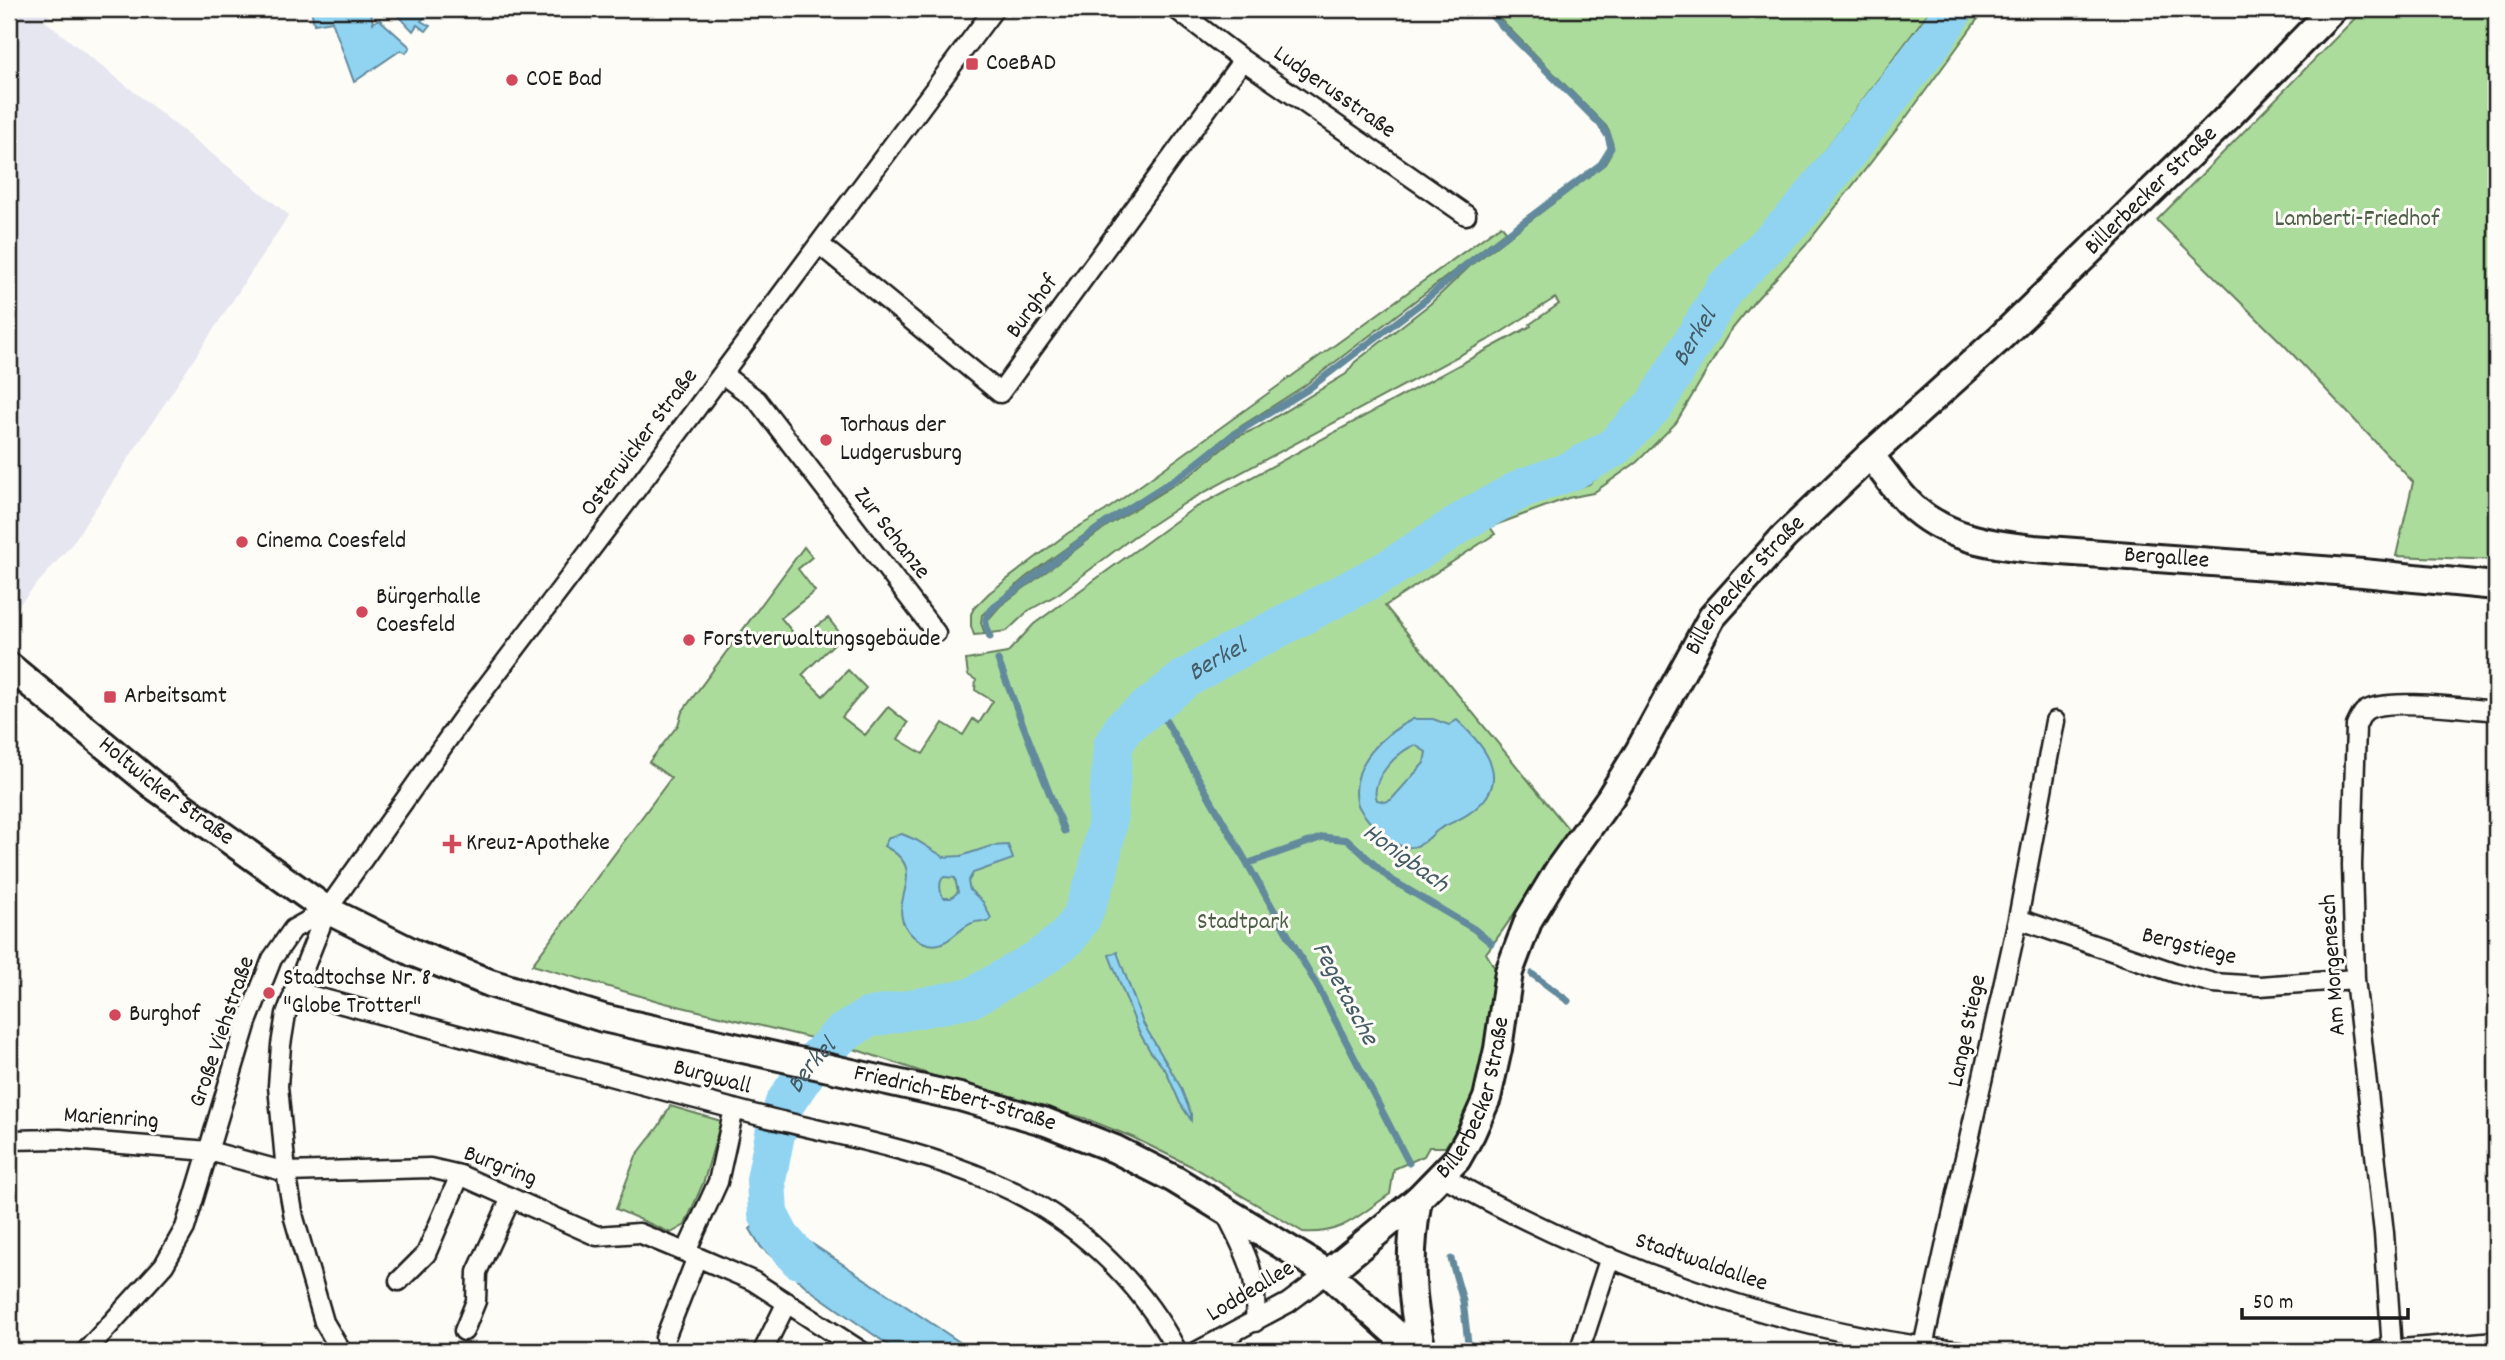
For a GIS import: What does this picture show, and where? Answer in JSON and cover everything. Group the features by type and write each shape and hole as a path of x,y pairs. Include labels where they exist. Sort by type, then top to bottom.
{"main road":[{"name":"Billerbecker Straße","path":"1328,1273 1418,1199 1457,1159 1487,1098 1498,1049 1509,972 1529,919 1561,866 1610,798 1639,751 1712,617 1784,537 2038,302 2221,124 2333,9"},
{"name":"Bergallee","path":"1870,456 1915,509 1932,523 1994,544 2496,586"},
{"name":"Holtwicker Straße","path":"9,666 153,786 327,910"},
{"name":"Friedrich-Ebert-Straße","path":"327,910 414,953 490,983 603,1018 960,1097 1046,1122 1115,1149 1174,1179 1328,1273 1415,1351"},
{"path":"1418,1199 1411,1239 1411,1278 1423,1351"}],"street":[{"name":"Osterwicker Straße","path":"327,910 461,719 995,9"},
{"name":"Ludgerusstraße","path":"1176,9 1243,60 1466,215"},
{"name":"Burghof","path":"819,244 1000,393 1243,60"},
{"name":"Zur Schanze","path":"722,374 757,400 936,633"},
{"name":"Am Morgenesch","path":"2385,1351 2384,1233 2355,979 2352,864 2356,726 2364,712 2378,705 2496,710"},
{"name":"Lange Stiege","path":"1923,1349 2018,919 2055,721"},
{"path":"327,910 286,1014 278,1086 286,1172 294,1218 324,1322 336,1349"},
{"name":"Große Viehstraße","path":"86,1351 164,1265 185,1228 247,1022 272,959 293,929 327,910"},
{"name":"Bergstiege","path":"2018,919 2176,974 2213,983 2260,986 2355,979"},
{"name":"Burgwall","path":"294,991 733,1109 918,1155 994,1182 1073,1229 1122,1273 1147,1303 1177,1351"},
{"path":"665,1338 718,1182 733,1109"},
{"name":"Marienring","path":"9,1140 60,1139 209,1151 286,1172"},
{"name":"Burgring","path":"286,1172 430,1168 460,1175 597,1236 639,1233 692,1254 753,1281 861,1351"},
{"path":"399,1281 426,1254 460,1175"},
{"name":"Stadtwaldallee","path":"1442,1176 1555,1235 1690,1287 1814,1324 1923,1349 1959,1351"},
{"path":"464,1331 476,1301 477,1272 511,1198"},
{"path":"1222,1207 1250,1262 1254,1276 1255,1322"},
{"path":"1581,1346 1609,1257"},
{"name":"Loddeallee","path":"1198,1351 1288,1303 1328,1273"},
{"path":"763,1351 787,1302"},
{"path":"2385,1351 2496,1341"}],"shaded area":[{"path":"9,9 54,9 45,21 289,215 72,544 9,616"}],"green space":[{"name":"Stadtpark","path":"1490,9 1931,9 1776,215 1710,284 1692,308 1645,394 1614,431 1576,457 1533,468 1486,488 1413,540 1280,615 1269,617 1191,664 1211,683 1225,672 1442,556 1499,517 1589,484 1634,448 1668,412 1719,324 1737,301 1801,236 1972,9 1985,9 1905,119 1805,246 1729,333 1676,423 1637,462 1593,493 1568,498 1490,527 1495,534 1385,606 1570,831 1486,953 1497,972 1487,1041 1469,1106 1445,1147 1429,1147 1424,1156 1394,1169 1390,1194 1350,1222 1329,1230 1303,1232 1195,1168 1132,1137 1084,1118 934,1076 845,1046 665,1003 532,965 671,778 649,762 678,725 682,712 804,547 812,557 798,569 815,591 781,618 799,640 828,618 842,636 802,675 823,696 848,670 866,688 842,717 865,735 888,707 908,723 898,739 923,754 943,723 963,735 973,719 979,723 993,701 975,690 976,680 968,675 966,660 1007,653 1034,624 1191,510 1531,326 1530,324 1559,304 1555,298 1492,338 1188,501 1133,537 1058,594 1028,611 1007,631 991,633 987,621 1000,606 1107,526 1190,475 1237,437 1257,428 1346,374 1355,362 1430,304 1470,266 1605,164 1612,145 1606,126"},
{"name":"Lamberti-Friedhof","path":"2364,9 2496,9 2496,560 2396,556 2413,482 2284,345 2157,220"},
{"path":"1501,225 1506,231 1304,386 1232,432 1185,470 1097,526 1026,577 982,615 981,623 985,634 974,635 971,614 989,593 1068,533 1105,511"},
{"path":"670,1106 721,1121 704,1181 685,1225 671,1233 616,1209 636,1156 659,1126"}],"water":[{"path":"311,9 370,9 373,23 379,19 410,47 406,53 401,50 354,82 332,21 314,24"},
{"path":"392,9 432,9 421,21 430,26 426,31 417,25 413,31"},
{"path":"1413,719 1433,719 1449,725 1457,720 1486,753 1493,776 1491,788 1484,800 1471,812 1438,830 1420,845 1411,847 1389,840 1364,816 1357,802 1356,788 1364,763 1380,742","holes":["1415,745 1426,752 1424,763 1391,800 1377,800 1377,784 1393,760"]},
{"path":"902,834 944,857 961,856 991,846 1008,845 1013,859 973,873 968,882 970,890 983,902 991,918 987,922 970,924 949,939 934,945 914,937 901,916 907,874 905,865 898,855 884,846 889,837","holes":["955,878 958,892 951,898 944,898 940,888 942,879"]},
{"path":"1117,952 1143,1023 1180,1086 1191,1120 1166,1071 1139,1032 1109,955"},
{"path":"768,1214 782,1215 793,1231 973,1351 897,1351 810,1290 761,1247 750,1229"}],"waterway":[{"path":"990,637 986,619 997,604 1104,524 1186,472 1233,435 1307,390 1424,301 1466,265 1601,164 1611,148 1601,125 1485,9"},
{"name":"Berkel","path":"799,1259 780,1237 768,1214 766,1180 775,1134 785,1103 811,1065 840,1035 867,1018 971,998 1039,959 1067,938 1082,916 1098,873 1107,824 1113,746 1124,727 1185,679 1386,571 1470,517 1523,488 1571,471 1613,448 1655,404 1726,287 1803,209 1936,37 1954,9"},
{"path":"998,660 1064,831"},
{"name":"Fegetasche","path":"1155,702 1320,991 1409,1163"},
{"name":"Honigbach","path":"1249,863 1323,837 1348,840 1390,879 1474,929 1491,943"},
{"name":"Honigbach","path":"1532,974 1568,1001"},
{"name":"Fegetasche","path":"1451,1259 1463,1301 1468,1343"}],"place":[{"name":"CoeBAD","path":"972,64"},
{"name":"COE Bad","path":"512,80"},
{"name":"Torhaus der Ludgerusburg","path":"826,440"},
{"name":"Cinema Coesfeld","path":"242,542"},
{"name":"Bürgerhalle Coesfeld","path":"362,612"},
{"name":"Forstverwaltungsgebäude","path":"689,640"},
{"name":"Arbeitsamt","path":"110,697"},
{"name":"Kreuz-Apotheke","path":"452,844"},
{"name":"Stadtochse Nr. 8 \"Globe Trotter\"","path":"269,993"},
{"name":"Burghof","path":"115,1015"}]}
